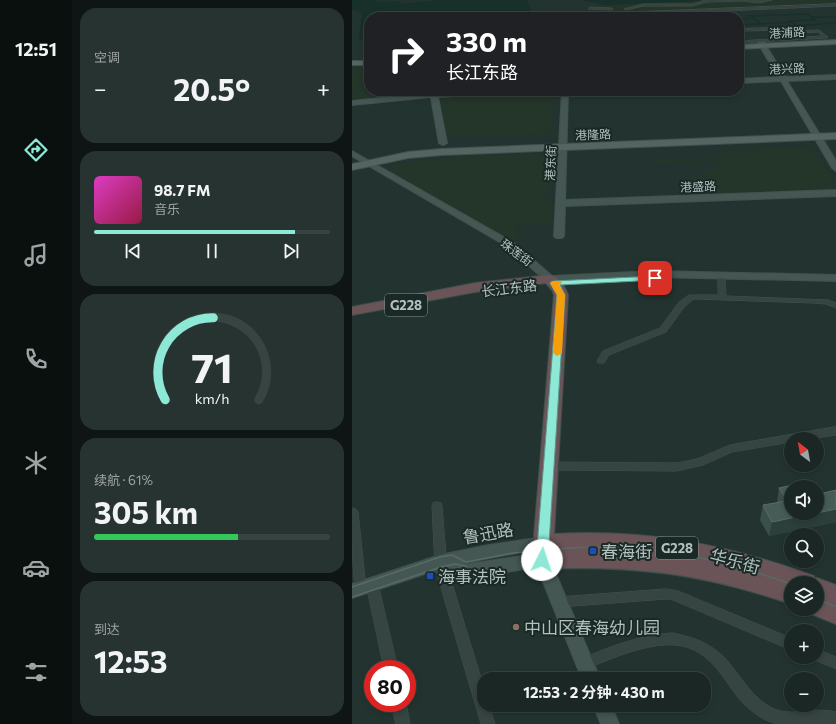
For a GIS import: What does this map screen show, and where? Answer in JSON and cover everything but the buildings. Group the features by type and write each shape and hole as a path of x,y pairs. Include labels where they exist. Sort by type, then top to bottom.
{"highway":[{"name":"长江东路","path":"352,311 482,287 549,281"},
{"name":"长江东路","path":"352,316 483,290 549,281"},
{"path":"543,551 561,295 549,281"},
{"name":"华乐街","path":"543,551 568,541 622,541 677,548 736,560 785,576"},
{"name":"华乐街","path":"543,551 674,564 733,576 784,593"},
{"path":"824,590 836,595"},
{"path":"824,609 836,614"}],"main road":[{"name":"港浦路","path":"744,44 764,45 836,41"},
{"path":"352,65 364,64"},
{"name":"港隆路","path":"357,160 563,140 818,132 836,127"},
{"name":"港隆路","path":"602,136 818,132 836,136"},
{"path":"357,160 395,148 447,142"}],"street":[{"path":"590,8 619,9 643,5 692,5 707,1 743,0 759,2 770,0"},
{"path":"657,12 836,5"},
{"path":"744,30 800,28 802,29 794,29 797,32 819,31 826,37 744,44"},
{"path":"764,45 818,132 836,158"},
{"name":"港兴路","path":"744,81 836,77"},
{"path":"352,103 405,96"},
{"path":"435,96 447,142"},
{"name":"港东街","path":"559,236 565,96"},
{"path":"818,132 836,168"},
{"name":"珠莲街","path":"357,160 506,248 549,281"},
{"name":"港盛路","path":"560,203 836,193"},
{"name":"长江东路","path":"549,281 654,274 836,278"},
{"name":"长江东路","path":"549,281 655,278 836,282"},
{"path":"721,279 722,297"},
{"path":"601,361 606,353 662,330 682,304 692,297 813,301 828,302 836,306"},
{"path":"549,466 677,467 699,462 730,449 836,431"},
{"path":"437,506 440,562 488,724"},
{"path":"352,512 361,588 388,660"},
{"path":"361,588 440,562 468,571 543,551 560,602 588,672"},
{"path":"560,602 666,594 674,595 784,641"},
{"path":"584,663 647,640 667,639 688,642 706,650 720,662 746,697 759,708 774,715 792,720 828,716 836,719"},
{"path":"824,658 836,664"},
{"path":"400,712 403,724"},
{"path":"605,712 610,724"}],"shaded area":[{"path":"352,0 375,0 377,2 401,1 400,4 440,0 527,0 532,12 364,12 364,40 359,40 362,13 352,10"},
{"path":"581,0 716,0 606,5"},
{"path":"723,0 836,0 836,4 659,12 592,12 590,7"},
{"path":"364,68 364,96 386,96 352,100 352,69"},
{"path":"554,96 552,128 550,131 542,134 455,137 445,134 441,99 446,97"},
{"path":"804,147 815,152 836,183 836,188 829,190 675,195 675,193 693,191 689,178 706,177 705,169 720,168 715,161 652,164 654,159 722,158 720,151"},
{"path":"536,153 548,158 552,163 552,186 547,186 547,193 543,194 544,200 551,199 551,223 514,226 520,239 510,240 389,173 391,171 391,165 423,160"}],"waterway":[{"path":"748,16 808,14 812,17"},
{"path":"812,17 836,17"},
{"path":"812,17 815,20 790,21 796,26 836,23"},
{"path":"744,19 753,18 762,24"},
{"path":"762,24 791,22"},
{"path":"744,25 762,24"}],"tram line":[{"path":"352,587 440,557 452,555 466,562 513,553 592,547 676,553 734,565 784,582"},
{"path":"352,597 441,567 455,564 466,566"},
{"path":"824,602 836,607"}],"slow traffic":[{"path":"557,353 561,292 554,283 558,283"}],"place":[{"name":"春海街","path":"593,551"},
{"name":"海事法院","path":"430,576"},
{"name":"中山区春海幼儿园","path":"516,627"}],"route":[{"path":"542,560 561,295 561,292 554,283 655,278"}]}
